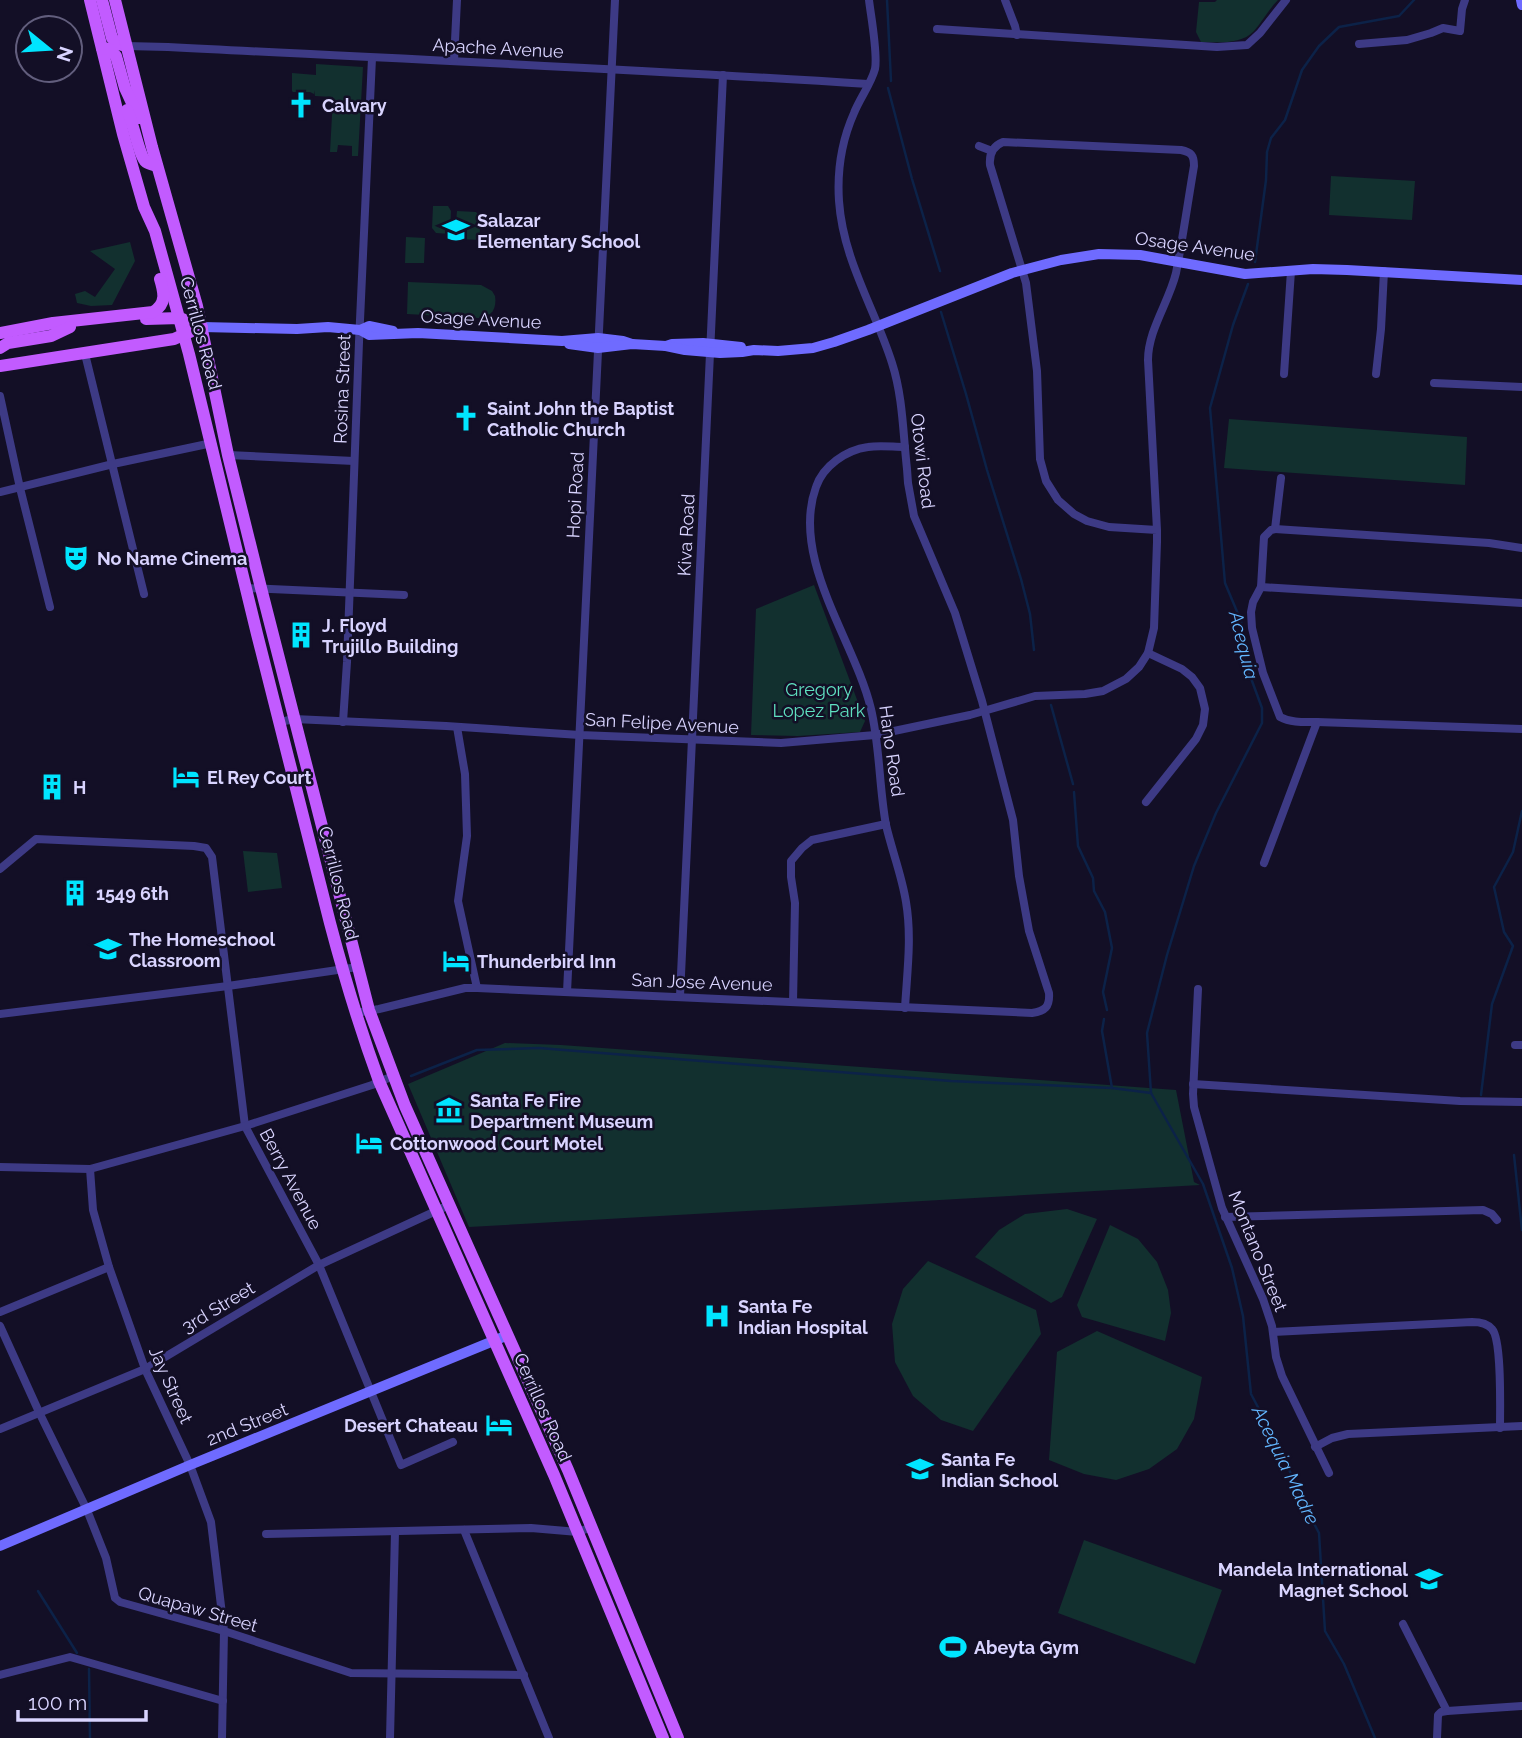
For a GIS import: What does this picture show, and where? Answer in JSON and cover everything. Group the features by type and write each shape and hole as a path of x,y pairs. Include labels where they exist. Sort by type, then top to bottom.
{"main road":[{"name":"Cerrillos Road","path":"90,0 144,207 155,231 180,318 246,588 356,1013 379,1081 578,1532 663,1738"},
{"path":"102,0 112,38 118,44 126,46"},
{"name":"Cerrillos Road","path":"115,0 202,327 228,455 369,1010 393,1076 592,1527 675,1737"},
{"path":"102,48 116,56 125,88 152,147"},
{"path":"108,72 131,117 142,157 148,163 158,166"},
{"path":"0,335 53,323 148,313 159,309 164,300 163,291 147,233 144,207"},
{"path":"0,335 131,320 180,318 202,327"},
{"path":"0,348 8,343 51,336 70,327"},
{"path":"0,366 174,339 202,327"}],"street":[{"path":"454,61 457,0"},
{"name":"Hopi Road","path":"567,992 615,0"},
{"name":"Otowi Road","path":"869,0 875,69 846,134 838,193 841,226 896,377 914,516 954,613 1013,820 1029,931 1049,993 1050,1002 1047,1007"},
{"path":"1005,0 1017,35"},
{"path":"937,29 1217,47 1247,45 1286,0"},
{"path":"1359,44 1407,40 1443,28 1460,31 1465,0"},
{"name":"Apache Avenue","path":"126,46 868,84"},
{"name":"Rosina Street","path":"343,722 372,58"},
{"name":"Kiva Road","path":"680,996 723,75"},
{"path":"1146,802 1196,738 1203,724 1205,709 1200,688 1192,677 1182,669 1148,653 1153,637 1157,530 1148,354 1175,274 1194,166 1193,156 1181,150 1008,142 998,144 992,151 990,165 1027,291 1036,357 1040,459 1044,474 1058,500 1068,510 1087,521 1109,527 1157,530"},
{"path":"979,146 992,151"},
{"name":"Osage Avenue","path":"202,327 297,330 328,327 360,330 369,335 399,332 562,341 570,344 672,344 778,351 813,348 834,342 1022,270 1099,254 1140,255 1177,260 1245,274 1313,269 1522,280"},
{"path":"1284,374 1291,271"},
{"path":"1376,374 1384,271"},
{"path":"85,354 144,594"},
{"path":"1434,383 1522,387"},
{"path":"0,396 50,607"},
{"path":"0,492 212,443"},
{"name":"Hano Road","path":"905,447 857,449 841,457 827,468 816,485 811,505 811,537 817,573 866,693 875,735 886,824 906,902 909,938 905,1008"},
{"path":"228,455 355,461"},
{"path":"1275,529 1281,478"},
{"path":"1522,548 1475,542 1270,530 1264,537 1261,587 1251,612 1252,628 1263,673 1280,717 1285,720 1522,729"},
{"path":"1261,587 1522,603"},
{"path":"246,588 404,595"},
{"name":"San Felipe Avenue","path":"280,722 294,719 781,743 875,735 984,711 1035,696 1094,693 1111,688 1133,673 1148,653"},
{"path":"1264,863 1317,723"},
{"path":"457,727 465,774 467,836 458,901 477,988"},
{"path":"793,1002 795,903 791,861 812,840 886,824"},
{"name":"Berry Avenue","path":"0,869 36,839 206,848 212,857 245,1126 319,1265 401,1465 453,1442"},
{"path":"0,1014 358,967"},
{"name":"San Jose Avenue","path":"356,1013 379,1010 465,988 1032,1013 1041,1012 1047,1007"},
{"name":"Montano Street","path":"1198,989 1194,1107 1225,1217 1263,1299 1282,1376 1329,1474"},
{"path":"0,1167 90,1169 245,1126 393,1076"},
{"path":"1193,1084 1460,1101 1522,1102"},
{"name":"Jay Street","path":"90,1169 93,1210 109,1267 145,1369 190,1465 211,1522 224,1632 222,1738"},
{"name":"3rd Street","path":"0,1429 145,1369 319,1265 449,1205"},
{"path":"1225,1217 1483,1210 1497,1220"},
{"path":"0,1312 109,1267"},
{"path":"1273,1332 1472,1322 1488,1325 1498,1344 1500,1428"},
{"name":"Quapaw Street","path":"0,1325 87,1510 106,1558 115,1598 120,1602 351,1673 524,1675"},
{"name":"2nd Street","path":"0,1546 508,1335"},
{"path":"1315,1447 1332,1437 1348,1434 1522,1426"},
{"path":"267,1534 531,1528 578,1532 592,1527"},
{"path":"464,1530 550,1738"},
{"path":"390,1738 395,1532"},
{"path":"1403,1624 1447,1711"},
{"path":"0,1675 70,1657 223,1701"},
{"path":"1437,1738 1437,1717 1441,1712 1522,1706"}],"green space":[{"path":"1278,0 1257,27 1243,39 1201,42 1196,32 1199,2"},
{"path":"316,64 363,67 358,156 352,156 352,146 338,145 337,152 330,152 333,97 315,96 314,90 314,94 292,91 292,73 316,75"},
{"path":"1331,176 1415,181 1412,220 1329,215"},
{"path":"433,206 448,206 451,211 450,234 436,233 432,228"},
{"path":"457,211 476,212 481,218 479,240 460,239 455,234"},
{"path":"406,237 425,238 424,263 405,263"},
{"path":"130,242 135,261 112,305 91,306 77,303 75,294 85,291 95,297 115,269 90,251"},
{"path":"408,282 481,285 495,296 494,308 487,316 479,318 407,314"},
{"path":"1229,419 1467,437 1465,485 1224,468"},
{"name":"Gregory Lopez Park","path":"814,585 865,721 860,732 798,736 751,735 756,609"},
{"path":"243,851 277,853 282,888 248,892"},
{"path":"505,1043 1176,1090 1194,1182 1200,1185 469,1227 408,1084"},
{"path":"1067,1209 1097,1219 1062,1297 1051,1303 975,1257 999,1230 1025,1214"},
{"path":"1110,1225 1138,1239 1157,1262 1168,1290 1171,1313 1165,1341 1082,1317 1077,1305"},
{"path":"928,1261 1036,1310 1041,1334 973,1431 941,1420 913,1396 895,1362 892,1324 903,1289"},
{"path":"1097,1331 1202,1377 1194,1419 1177,1449 1149,1469 1116,1480 1084,1474 1049,1460 1057,1352"},
{"path":"1084,1540 1222,1590 1195,1664 1058,1613"}],"waterway":[{"path":"887,0 891,81"},
{"name":"Acequia","path":"1255,262 1267,152 1271,138 1285,120 1302,70 1319,46 1339,27 1399,16 1414,0"},
{"path":"888,88 940,271"},
{"name":"Acequia","path":"1248,284 1233,325 1210,408 1225,583 1241,621 1245,662 1262,708 1262,723 1216,813 1194,866 1167,955 1147,1033 1151,1093 1203,1184 1232,1268 1243,1316 1251,1394 1276,1437 1301,1499 1319,1533 1325,1631 1344,1664 1375,1738"},
{"path":"941,312 1021,579 1030,614 1034,650"},
{"path":"1051,705 1073,784"},
{"path":"1074,792 1078,846 1093,878 1094,891 1105,912 1112,948 1103,992 1107,1010"},
{"path":"1481,1095 1492,1004 1513,946 1504,932 1494,887 1513,852 1522,811"},
{"path":"1104,1019 1102,1031 1112,1088 1151,1093"},
{"path":"411,1076 477,1050 539,1048 951,1081 1112,1088"},
{"path":"1514,1155 1522,1230"},
{"path":"38,1591 77,1653"},
{"path":"89,1669 90,1738"}],"place":[{"name":"Calvary","path":"301,105"},
{"name":"Salazar Elementary School","path":"456,230"},
{"name":"Saint John the Baptist Catholic Church","path":"466,418"},
{"name":"No Name Cinema","path":"76,558"},
{"name":"J. Floyd Trujillo Building","path":"301,635"},
{"name":"El Rey Court","path":"186,777"},
{"name":"H","path":"52,787"},
{"name":"1549 6th","path":"75,893"},
{"name":"The Homeschool Classroom","path":"108,949"},
{"name":"Thunderbird Inn","path":"456,961"},
{"name":"Santa Fe Fire Department Museum","path":"449,1110"},
{"name":"Cottonwood Court Motel","path":"369,1143"},
{"name":"Santa Fe Indian Hospital","path":"717,1316"},
{"name":"Desert Chateau","path":"499,1425"},
{"name":"Santa Fe Indian School","path":"920,1469"},
{"name":"Mandela International Magnet School","path":"1429,1579"},
{"name":"Abeyta Gym","path":"953,1647"}],"water label":[{"name":"Acequia Madre","path":"1286,1465"}]}
